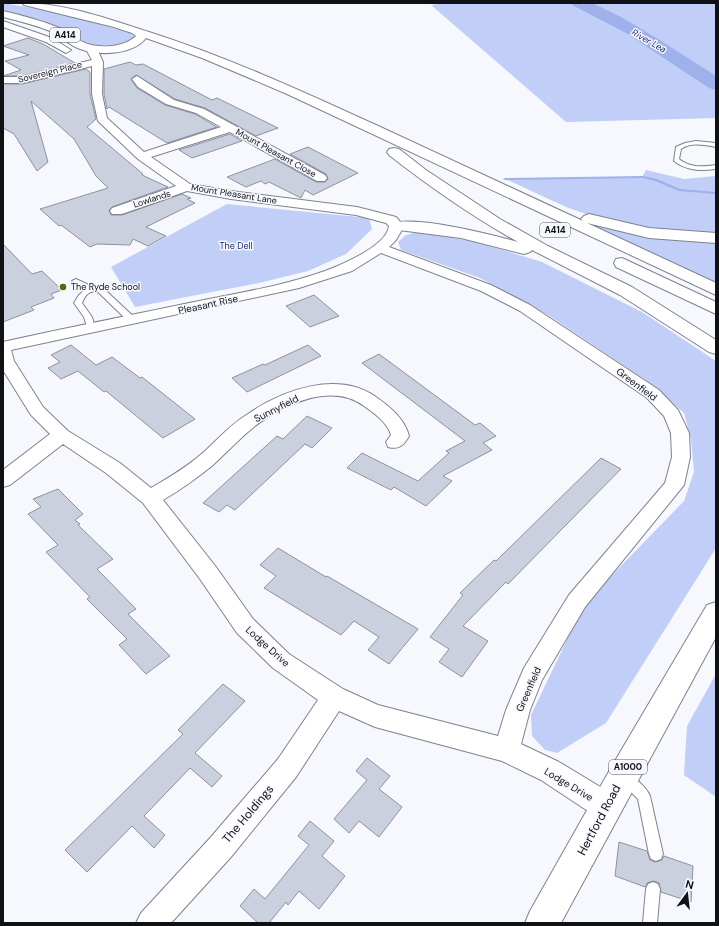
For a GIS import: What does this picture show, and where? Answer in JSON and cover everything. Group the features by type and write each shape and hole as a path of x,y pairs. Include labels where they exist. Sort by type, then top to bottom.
{"main road":[{"name":"A414","path":"27,3 93,18 136,31 177,44 251,72 716,290"},
{"name":"A414","path":"3,14 54,30 82,46 96,57 122,47 165,48 217,68 262,88 594,249"},
{"path":"122,47 141,39 142,36 136,31"},
{"name":"A414","path":"394,152 421,173 494,222 646,303 716,348"},
{"name":"A414","path":"534,204 567,211 618,227 649,233 716,238"},
{"path":"397,226 453,231 495,240 570,263"},
{"path":"609,256 716,309"},
{"name":"Hertford Road","path":"542,923 623,776 716,613"}],"street":[{"path":"3,24 49,40 66,50"},
{"path":"10,36 25,31"},
{"name":"Sovereign Place","path":"3,80 16,81 82,64 96,57"},
{"name":"Mount Pleasant Lane","path":"96,57 97,94 102,119 142,156 186,187 231,195 373,214 391,220 396,223 397,226"},
{"name":"Mount Pleasant Close","path":"137,79 142,85 170,102 200,111 321,178"},
{"name":"Mount Pleasant Close","path":"142,156 231,128"},
{"name":"Lowlands","path":"117,211 186,187"},
{"name":"Pleasant Rise","path":"3,348 310,281 351,265 380,248 395,232 397,226"},
{"name":"Greenfield","path":"380,248 418,261 486,288 525,308 653,394 672,414 680,433 681,457 674,485 577,600 532,676 518,710 506,750"},
{"name":"Lodge Drive","path":"3,348 6,361 37,411 62,435 113,468 150,498 208,573 245,626 281,661 334,697 375,716 506,750 550,771 607,807"},
{"name":"Sunnyfield","path":"150,498 175,484 206,460 256,417 290,399 317,391 345,390 369,399 399,429 400,436 395,442"},
{"path":"3,480 62,435"},
{"name":"The Holdings","path":"151,923 220,847 287,768 334,697"}],"lane":[{"path":"716,145 703,143 682,145 678,148 676,160 691,168 700,169 716,167"},
{"path":"76,281 90,288 99,289 132,320"},
{"path":"90,288 85,292 78,303 88,317 91,328"},
{"path":"623,776 644,796 656,854"},
{"path":"650,923 653,889"}],"green space":[{"path":"3,3 61,13 130,33 135,37 132,40 112,47 95,45 43,22 3,11"},
{"path":"445,3 716,3 716,118 566,122 431,5"},
{"path":"646,170 684,179 716,176 716,232 660,230 623,224 569,208 505,179 642,177"},
{"name":"The Dell","path":"227,204 369,218 372,229 346,254 308,271 259,283 135,307 111,267"},
{"path":"589,224 668,240 716,242 716,283"},
{"path":"418,232 435,233 486,245 542,262 642,312 716,361 716,548 606,723 557,753 545,750 532,736 531,715 584,604 684,501 694,472 691,439 684,413 650,383 548,315 480,278 401,250 398,242 406,235"},
{"path":"716,674 716,797 684,775 687,726"}],"building":[{"path":"28,38 43,44 75,63 22,76 3,76 21,70 5,61 29,55 3,46"},
{"path":"130,62 136,65 143,64 212,100 217,98 278,128 256,136 205,108 175,99 136,75 131,79 137,88 165,105 195,114 217,127 167,143 109,107 107,109 104,94 104,69"},
{"path":"86,69 90,72 90,94 96,119 87,127 143,174 142,175 168,187 112,207 109,210 111,215 122,215 182,194 191,198 187,199 195,203 146,227 166,236 148,246 133,239 130,245 97,244 90,247 61,225 59,226 40,209 108,188 96,176 74,139 31,101 48,162 37,171 14,134 3,128 3,84 22,84"},
{"path":"230,134 242,141 192,158 179,150"},
{"path":"308,147 358,173 313,195 305,190 301,198 269,182 265,184 261,181 246,187 227,177 275,159 316,182 325,182 328,179 326,174 290,154"},
{"path":"3,244 32,274 42,271 62,290 51,294 54,298 31,307 34,310 3,322"},
{"path":"314,295 339,316 310,327 286,306"},
{"path":"71,345 96,365 112,357 140,378 142,377 195,419 163,438 106,391 104,392 78,371 61,379 48,368 60,362 51,355"},
{"path":"308,345 321,356 247,392 232,378 263,364 265,365"},
{"path":"379,354 475,425 480,423 496,436 483,443 492,450 443,476 452,481 426,506 394,487 391,490 347,468 362,453 418,481 449,453 446,451 465,441 362,363"},
{"path":"307,416 332,428 312,448 305,444 235,510 227,505 219,512 203,503 277,436 283,439"},
{"path":"601,458 621,469 508,584 506,582 463,626 488,641 462,677 439,662 449,649 430,637 463,595 460,593 494,560 496,561"},
{"path":"58,489 83,514 75,520 80,524 78,525 113,559 97,569 136,609 128,614 170,656 146,674 119,645 127,639 87,599 90,597 46,552 58,545 28,514 41,507 33,499"},
{"path":"278,548 418,629 389,664 368,650 379,637 354,621 341,635 264,588 276,576 260,565"},
{"path":"223,684 245,701 195,753 222,776 212,787 190,768 144,816 165,835 154,848 132,826 87,872 65,850 183,734 178,730"},
{"path":"367,758 390,776 379,789 402,807 379,837 359,821 349,833 334,819 367,780 356,771"},
{"path":"310,821 334,841 322,856 345,876 319,909 299,891 288,905 286,902 269,923 258,923 240,906 254,889 265,899 309,845 298,836"},
{"path":"619,842 647,851 650,860 655,862 662,860 664,856 693,866 691,902 661,892 659,883 654,881 647,883 645,887 615,876"}],"waterway":[{"name":"River Lea","path":"579,3 632,30 716,84"},
{"path":"24,83 42,79"},
{"path":"505,179 643,177 656,180 679,190 716,193"}],"place":[{"name":"The Ryde School","path":"63,287"}]}
